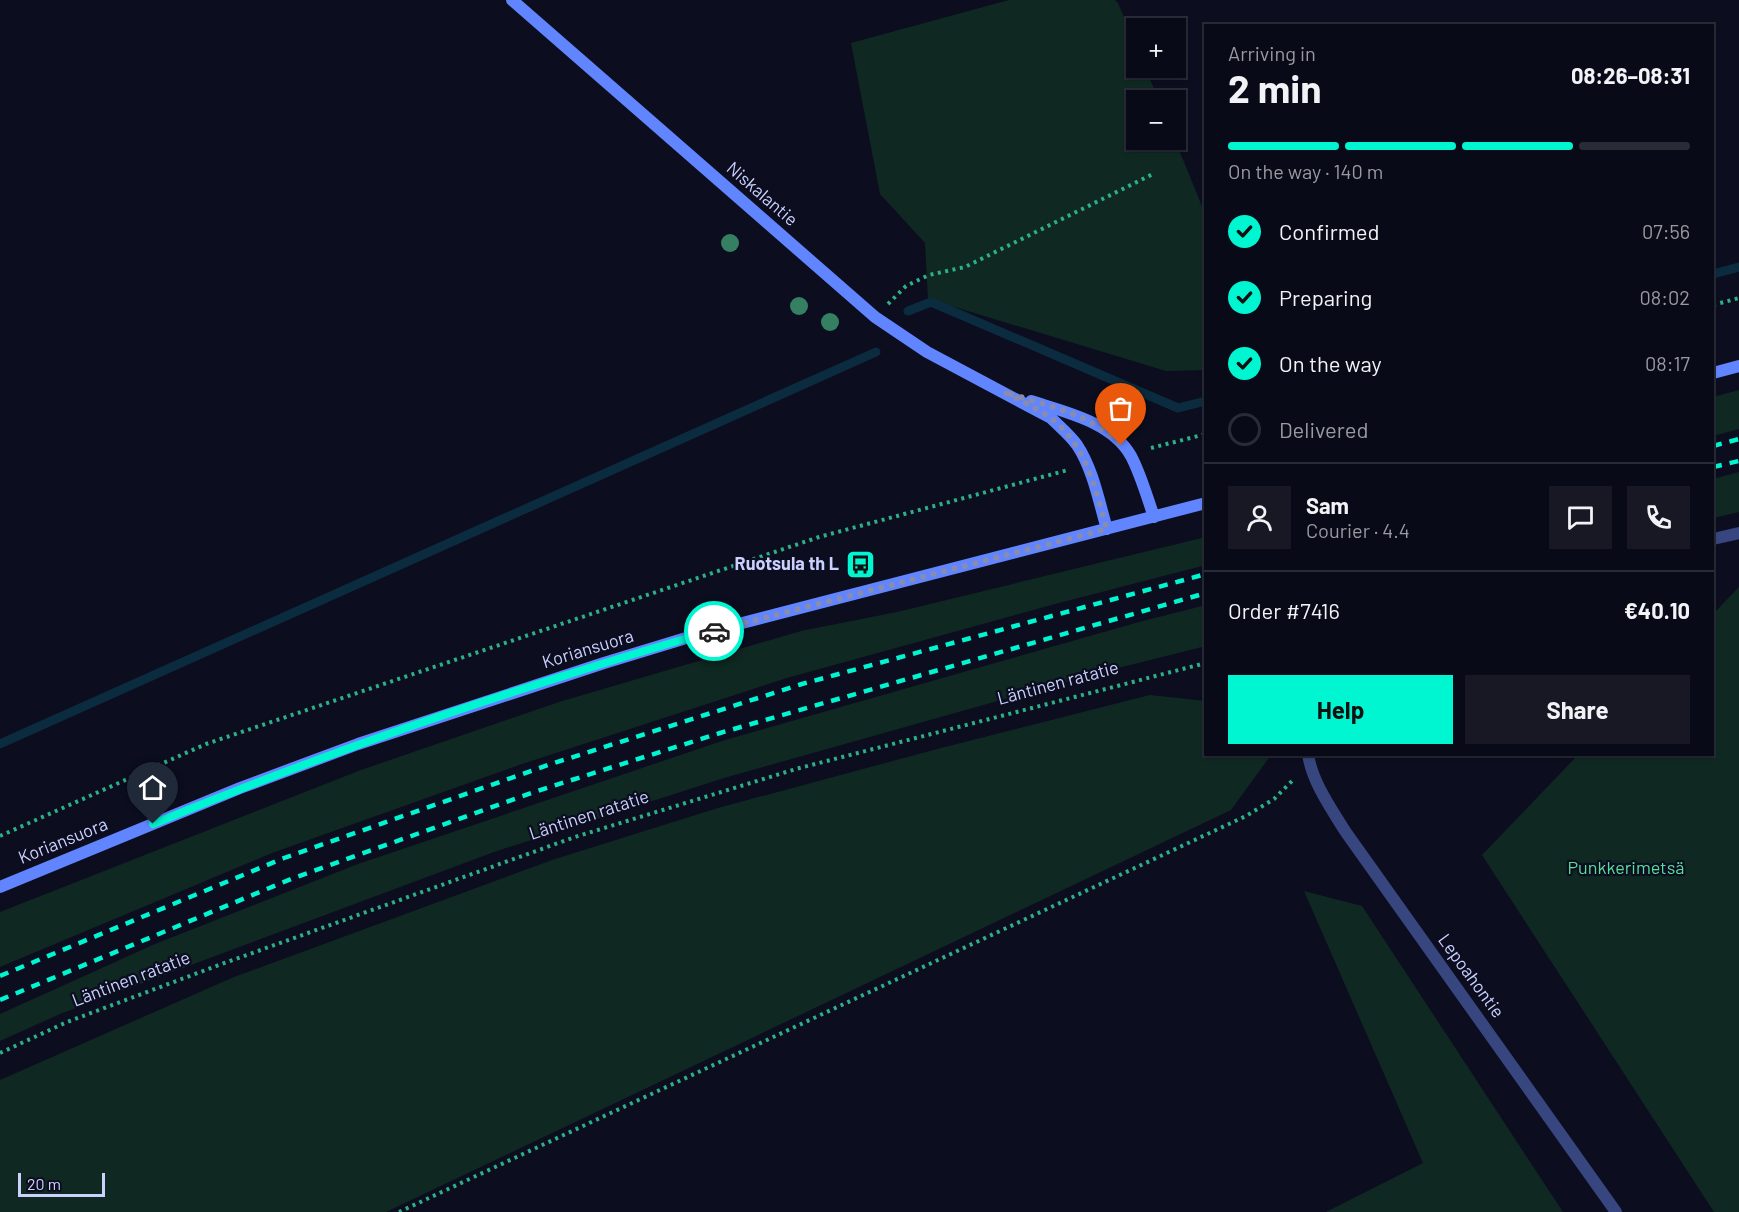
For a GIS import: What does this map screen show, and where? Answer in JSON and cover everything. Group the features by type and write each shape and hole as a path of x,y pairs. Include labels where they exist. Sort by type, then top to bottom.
{"main road":[{"name":"Niskalantie","path":"512,0 875,317 927,352 1051,418 1078,446 1087,465 1107,529"},
{"path":"1714,373 1739,366"},
{"name":"Niskalantie","path":"1004,392 1071,414 1094,424 1112,436 1130,454 1154,517"},
{"name":"Koriansuora","path":"0,887 240,788 475,704 696,635 1204,504"}],"street":[{"path":"1714,539 1739,533"},
{"name":"Lepoahontie","path":"1309,759 1323,795 1345,831 1616,1212"}],"path":[{"path":"875,317 906,286 929,275 964,267 1155,173"},
{"path":"1714,305 1739,298"},
{"path":"1150,448 1204,434"},
{"path":"0,836 206,744 819,537 1068,470"},
{"name":"Läntinen ratatie","path":"0,1053 67,1022 208,969 575,837 796,769 1204,664"},
{"path":"399,1212 1246,816 1274,799 1309,759"}],"green space":[{"path":"1009,0 1115,0 1126,22 1126,78 1149,78 1155,90 1126,90 1126,150 1179,150 1204,211 1204,370 1166,371 928,299 925,243 880,194 851,43"},
{"path":"1739,390 1739,429 1714,436 1714,397"},
{"path":"1739,472 1739,512 1714,518 1714,479"},
{"path":"1204,537 1204,566 787,678 522,764 272,853 0,967 0,912 361,770 559,702 801,631 897,612"},
{"name":"Punkkerimetsä","path":"1739,587 1739,1212 1714,1212 1482,855 1577,756 1714,756 1714,613"},
{"path":"1204,606 1204,646 1086,676 724,778 494,852 60,1014 0,1041 0,1014 155,944 358,864 725,740"},
{"path":"1150,695 1204,701 1204,756 1270,756 1231,810 386,1212 0,1212 0,1080 234,977 552,860 718,808"},
{"path":"1304,891 1362,906 1563,1212 1326,1212 1423,1163"}],"waterway":[{"path":"1714,274 1739,267"},
{"path":"908,311 931,302 1178,408 1204,402"},
{"path":"0,744 876,352"}],"railway":[{"path":"1714,446 1739,439"},
{"path":"1714,467 1739,461"},
{"path":"0,976 284,858 548,765 802,684 1204,575"},
{"path":"0,1000 291,879 537,791 720,733 1204,594"}],"way so far":[{"path":"714,631 1107,529 1087,465 1078,446 1051,418 1004,392 1094,424 1121,445"}],"place":[{"name":"Ruotsula th L","path":"860,564"}],"route":[{"path":"153,824 240,788 358,744 604,663 714,631"}]}
